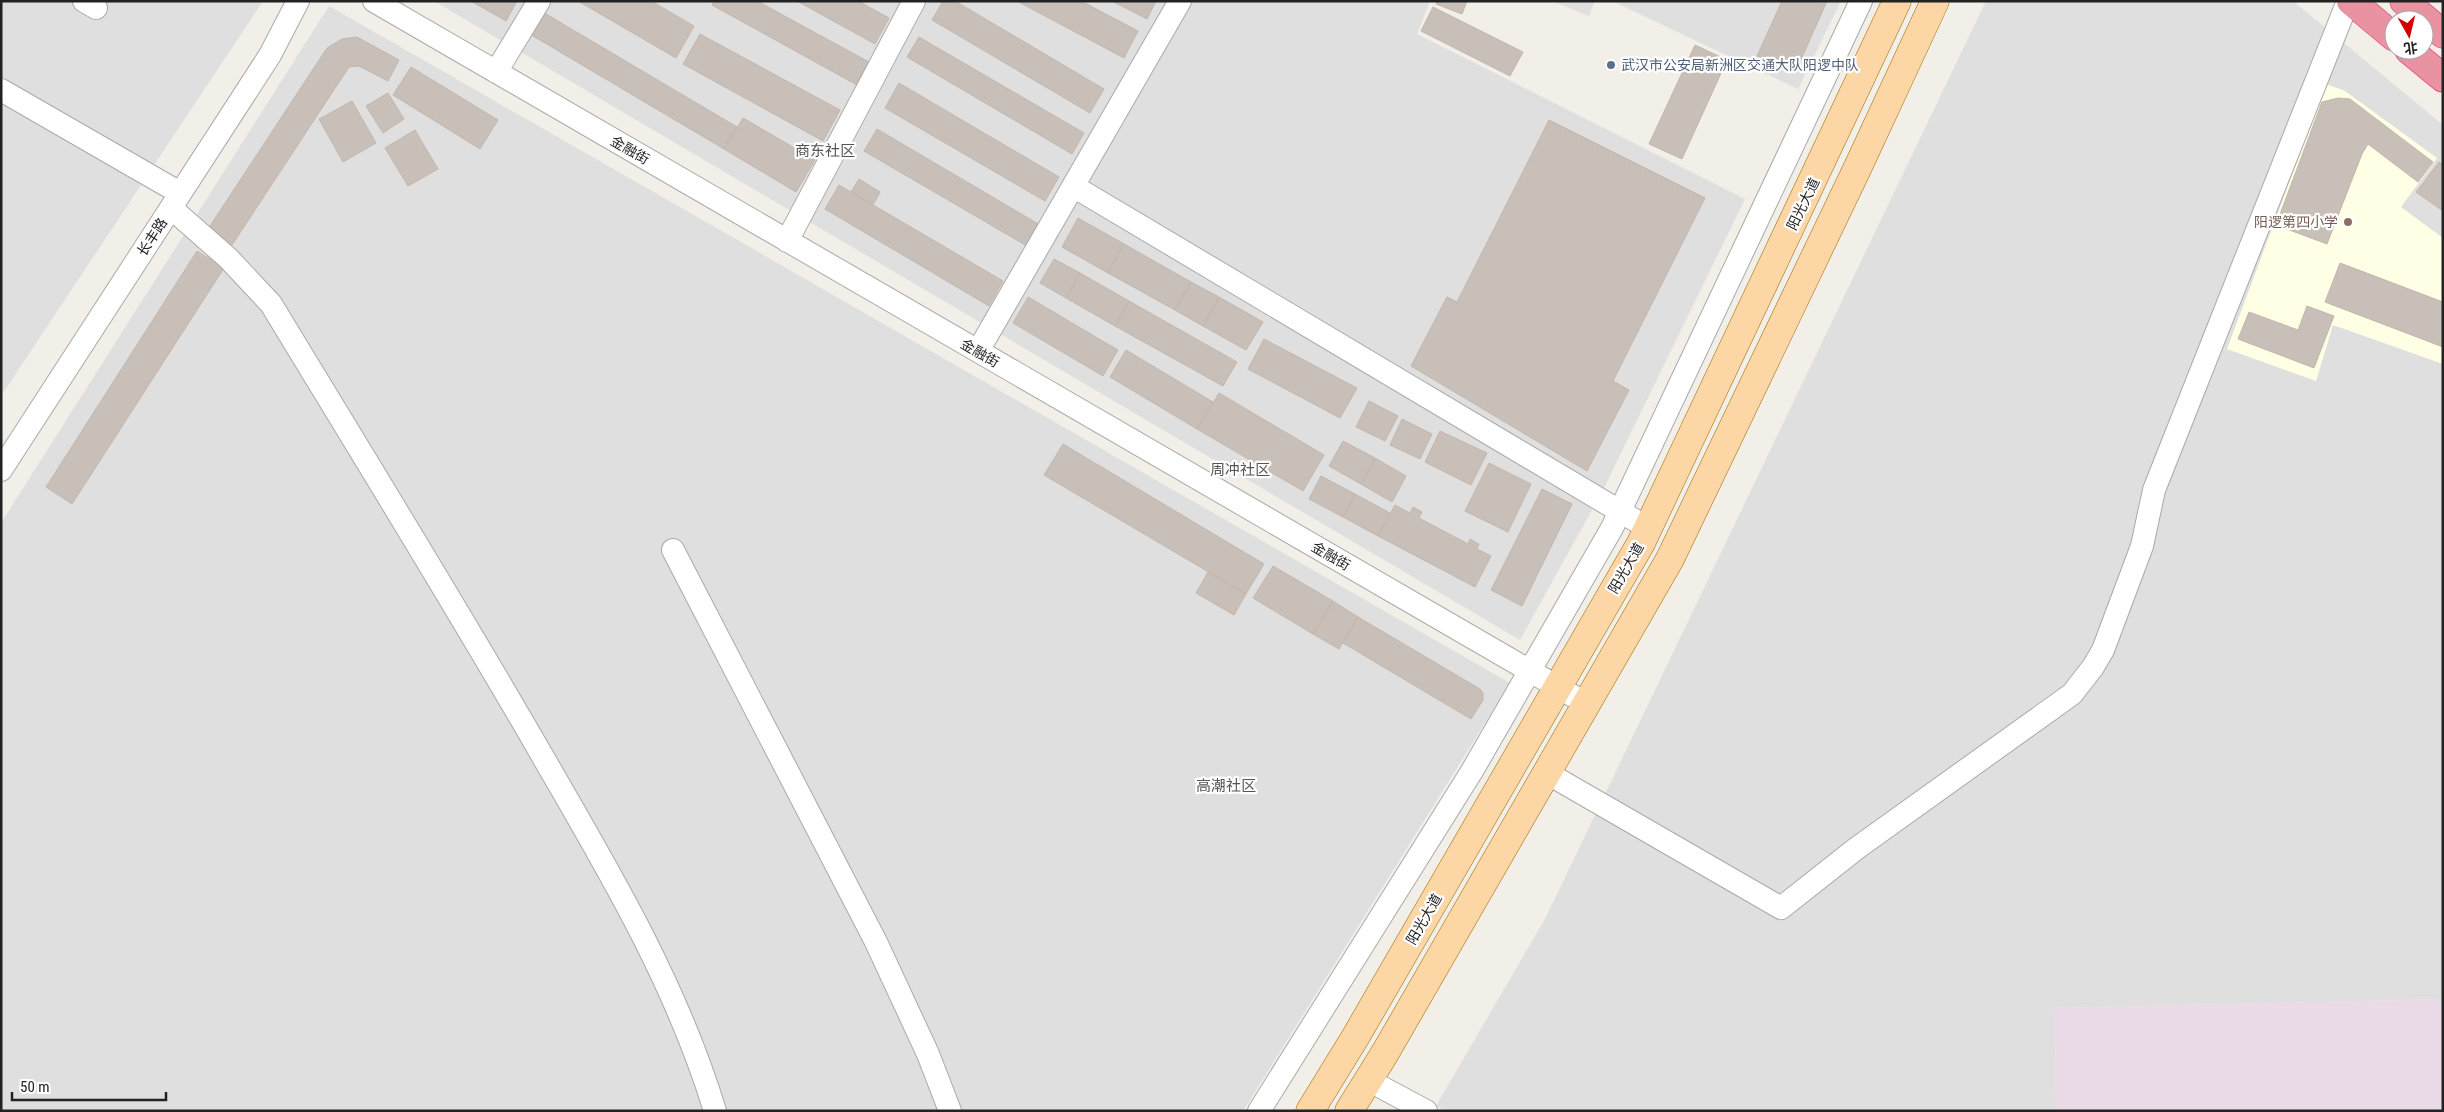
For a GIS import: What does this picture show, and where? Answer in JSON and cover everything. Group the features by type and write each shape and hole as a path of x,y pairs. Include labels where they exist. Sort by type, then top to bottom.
{"highway":[{"path":"2350,1 2384,29"},
{"path":"2404,1 2443,34"},
{"path":"2421,60 2443,78"}],"main road":[{"path":"1349,1111 1547,773 1670,558 1857,169 1934,1"},
{"name":"阳光大道","path":"1310,1111 1356,1036 1648,528 1888,4"}],"street":[{"name":"长丰路","path":"1,470 270,55 298,1"},
{"name":"金融街","path":"374,1 1587,704"},
{"path":"496,72 539,1"},
{"path":"787,240 914,1"},
{"path":"978,351 1180,1"},
{"path":"1259,1111 1472,771 1620,512 1861,1"},
{"path":"1547,773 1782,908 1857,848 2072,694 2093,667 2102,650 2142,546 2154,490 2350,1"},
{"path":"1,90 176,201 271,304 486,657 645,937 686,1028 715,1111"},
{"path":"1073,186 1648,528"},
{"path":"673,550 876,942 928,1054 950,1111"},
{"path":"1368,1080 1426,1111"}],"shaded area":[{"path":"1,1 263,1 1,396"},
{"path":"434,1 1430,1 1417,34 1745,199 1603,490 1520,640"},
{"path":"1551,1 1595,1 1589,16"},
{"path":"1612,1 1841,1 1798,89"},
{"path":"1986,1 2293,1 2443,125 2443,999 2055,1008 2056,1111 1446,1111 1436,1106 1546,917"},
{"path":"329,6 1510,683 1243,1111 1,1111 1,523"},
{"name":"阳逻第四小学","path":"2326,84 2345,91 2437,158 2401,207 2443,238 2443,364 2333,325 2316,381 2227,349"},
{"path":"2443,999 2443,1111 2056,1111 2055,1008"}],"building":[{"path":"471,1 517,1 506,21"},
{"path":"578,1 651,1 694,26 676,58"},
{"path":"714,1 757,1 869,62 857,85 712,5"},
{"path":"797,1 858,1 889,18 875,44"},
{"path":"943,1 955,1 1104,89 1090,113 932,20"},
{"path":"1017,1 1081,1 1138,31 1124,58"},
{"path":"1112,1 1156,1 1147,19"},
{"path":"1437,1 1467,1 1462,14 1436,4"},
{"path":"1782,1 1827,1 1795,73 1757,56"},
{"path":"1433,7 1523,52 1510,76 1421,31"},
{"path":"541,11 737,127 724,149 528,33"},
{"path":"700,34 840,110 823,141 683,64"},
{"path":"357,37 399,60 388,81 359,66 349,67 232,245 208,229 327,48 342,39"},
{"path":"919,37 1084,133 1072,154 907,57"},
{"path":"1695,45 1727,60 1682,159 1649,144"},
{"path":"411,67 498,120 480,149 393,95"},
{"path":"899,83 1059,177 1045,201 885,108"},
{"path":"388,93 404,119 383,133 366,106"},
{"path":"2338,98 2350,99 2433,162 2418,182 2368,144 2362,154 2327,244 2276,225 2322,102"},
{"path":"352,101 376,143 343,162 319,119"},
{"path":"743,118 815,160 796,192 724,149"},
{"path":"1549,120 1705,198 1613,381 1629,390 1587,471 1411,366 1447,297 1457,302"},
{"path":"877,129 1040,225 1027,246 864,151"},
{"path":"415,130 438,169 408,186 385,148"},
{"path":"2439,162 2443,165 2443,211 2416,192"},
{"path":"859,179 880,192 873,205 851,192"},
{"path":"839,185 1003,281 989,306 825,209"},
{"path":"1078,218 1124,244 1108,273 1062,247"},
{"path":"1124,244 1191,282 1175,310 1108,273"},
{"path":"197,251 224,268 72,504 46,487"},
{"path":"1054,259 1080,273 1066,298 1040,283"},
{"path":"2340,263 2443,302 2443,347 2325,302"},
{"path":"1080,273 1129,301 1115,326 1066,298"},
{"path":"1191,282 1219,297 1203,326 1175,310"},
{"path":"1028,297 1118,350 1103,376 1013,323"},
{"path":"1219,297 1263,322 1246,350 1203,326"},
{"path":"1129,301 1237,362 1223,386 1115,326"},
{"path":"2307,306 2334,316 2314,368 2238,339 2249,312 2298,330"},
{"path":"1264,339 1357,388 1340,418 1248,369"},
{"path":"1126,350 1213,402 1197,429 1110,377"},
{"path":"1219,393 1324,455 1303,491 1197,429"},
{"path":"1369,401 1398,416 1385,441 1356,427"},
{"path":"1402,419 1432,434 1420,459 1390,445"},
{"path":"1440,431 1487,453 1471,485 1425,462"},
{"path":"1343,441 1375,458 1361,484 1329,466"},
{"path":"1063,444 1264,564 1246,594 1044,475"},
{"path":"1375,458 1406,476 1392,502 1361,484"},
{"path":"1489,463 1531,484 1508,532 1465,511"},
{"path":"1321,476 1355,494 1343,517 1309,499"},
{"path":"1542,489 1572,504 1522,606 1491,590"},
{"path":"1355,494 1390,513 1378,536 1343,517"},
{"path":"1395,505 1410,513 1413,507 1422,512 1419,518 1468,544 1470,539 1479,544 1477,549 1491,556 1475,587 1378,536"},
{"path":"1273,566 1333,601 1313,634 1253,598"},
{"path":"1208,572 1246,594 1234,615 1196,593"},
{"path":"1333,601 1358,617 1339,649 1313,634"},
{"path":"1358,617 1480,689 1483,693 1483,700 1471,719 1343,643"}],"place":[{"name":"武汉市公安局新洲区交通大队阳逻中队","path":"1611,65"},
{"name":"阳逻第四小学","path":"2348,222"}],"district":[{"name":"商东社区","path":"825,151"},
{"name":"周冲社区","path":"1240,470"},
{"name":"高潮社区","path":"1226,786"}]}
